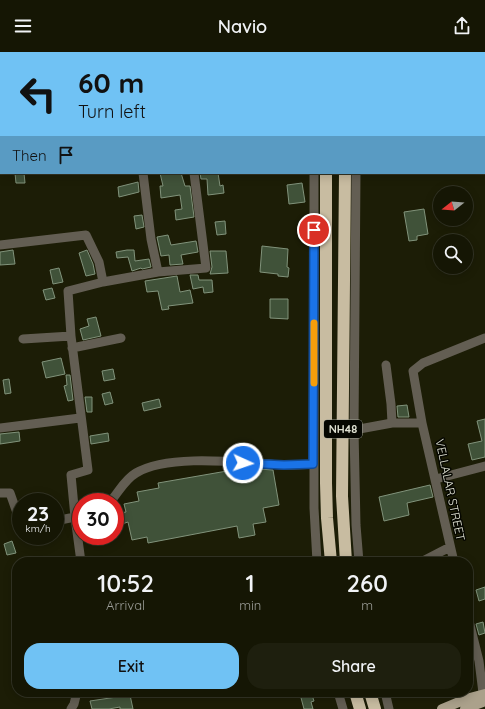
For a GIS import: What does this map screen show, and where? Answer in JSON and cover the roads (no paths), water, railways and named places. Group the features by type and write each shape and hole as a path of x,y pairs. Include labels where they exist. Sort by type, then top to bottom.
{"highway":[{"name":"NH48","path":"326,174 320,244 326,260 326,483 331,557"},
{"name":"NH48","path":"344,174 342,496 346,557"},
{"path":"356,697 360,709"},
{"path":"371,697 375,709"}],"main road":[{"path":"442,709 484,697"},
{"path":"465,709 484,697"}],"street":[{"path":"143,174 151,239 158,272"},
{"path":"74,493 71,475 88,470 72,348 68,291 103,282 158,272 206,268 194,174"},
{"path":"314,174 320,244 313,464 317,557"},
{"path":"356,174 354,430 356,525 359,557"},
{"path":"0,245 86,235 99,262 103,282"},
{"path":"23,338 71,336"},
{"path":"72,348 121,338"},
{"name":"VELLALAR STREET","path":"453,557 422,423 413,371 423,363 485,338"},
{"path":"386,366 392,423"},
{"path":"0,428 80,418"},
{"path":"354,430 392,423 422,423"},
{"path":"117,493 127,479 137,472 152,466 167,463 212,461 284,465 313,464"},
{"path":"436,480 485,466"},
{"path":"0,493 10,493 12,499"},
{"path":"80,545 81,557"},
{"path":"431,557 450,547"},
{"path":"473,631 482,656 484,697"},
{"path":"71,709 76,697"},
{"path":"339,697 343,709"},
{"path":"386,697 389,709"}]}
